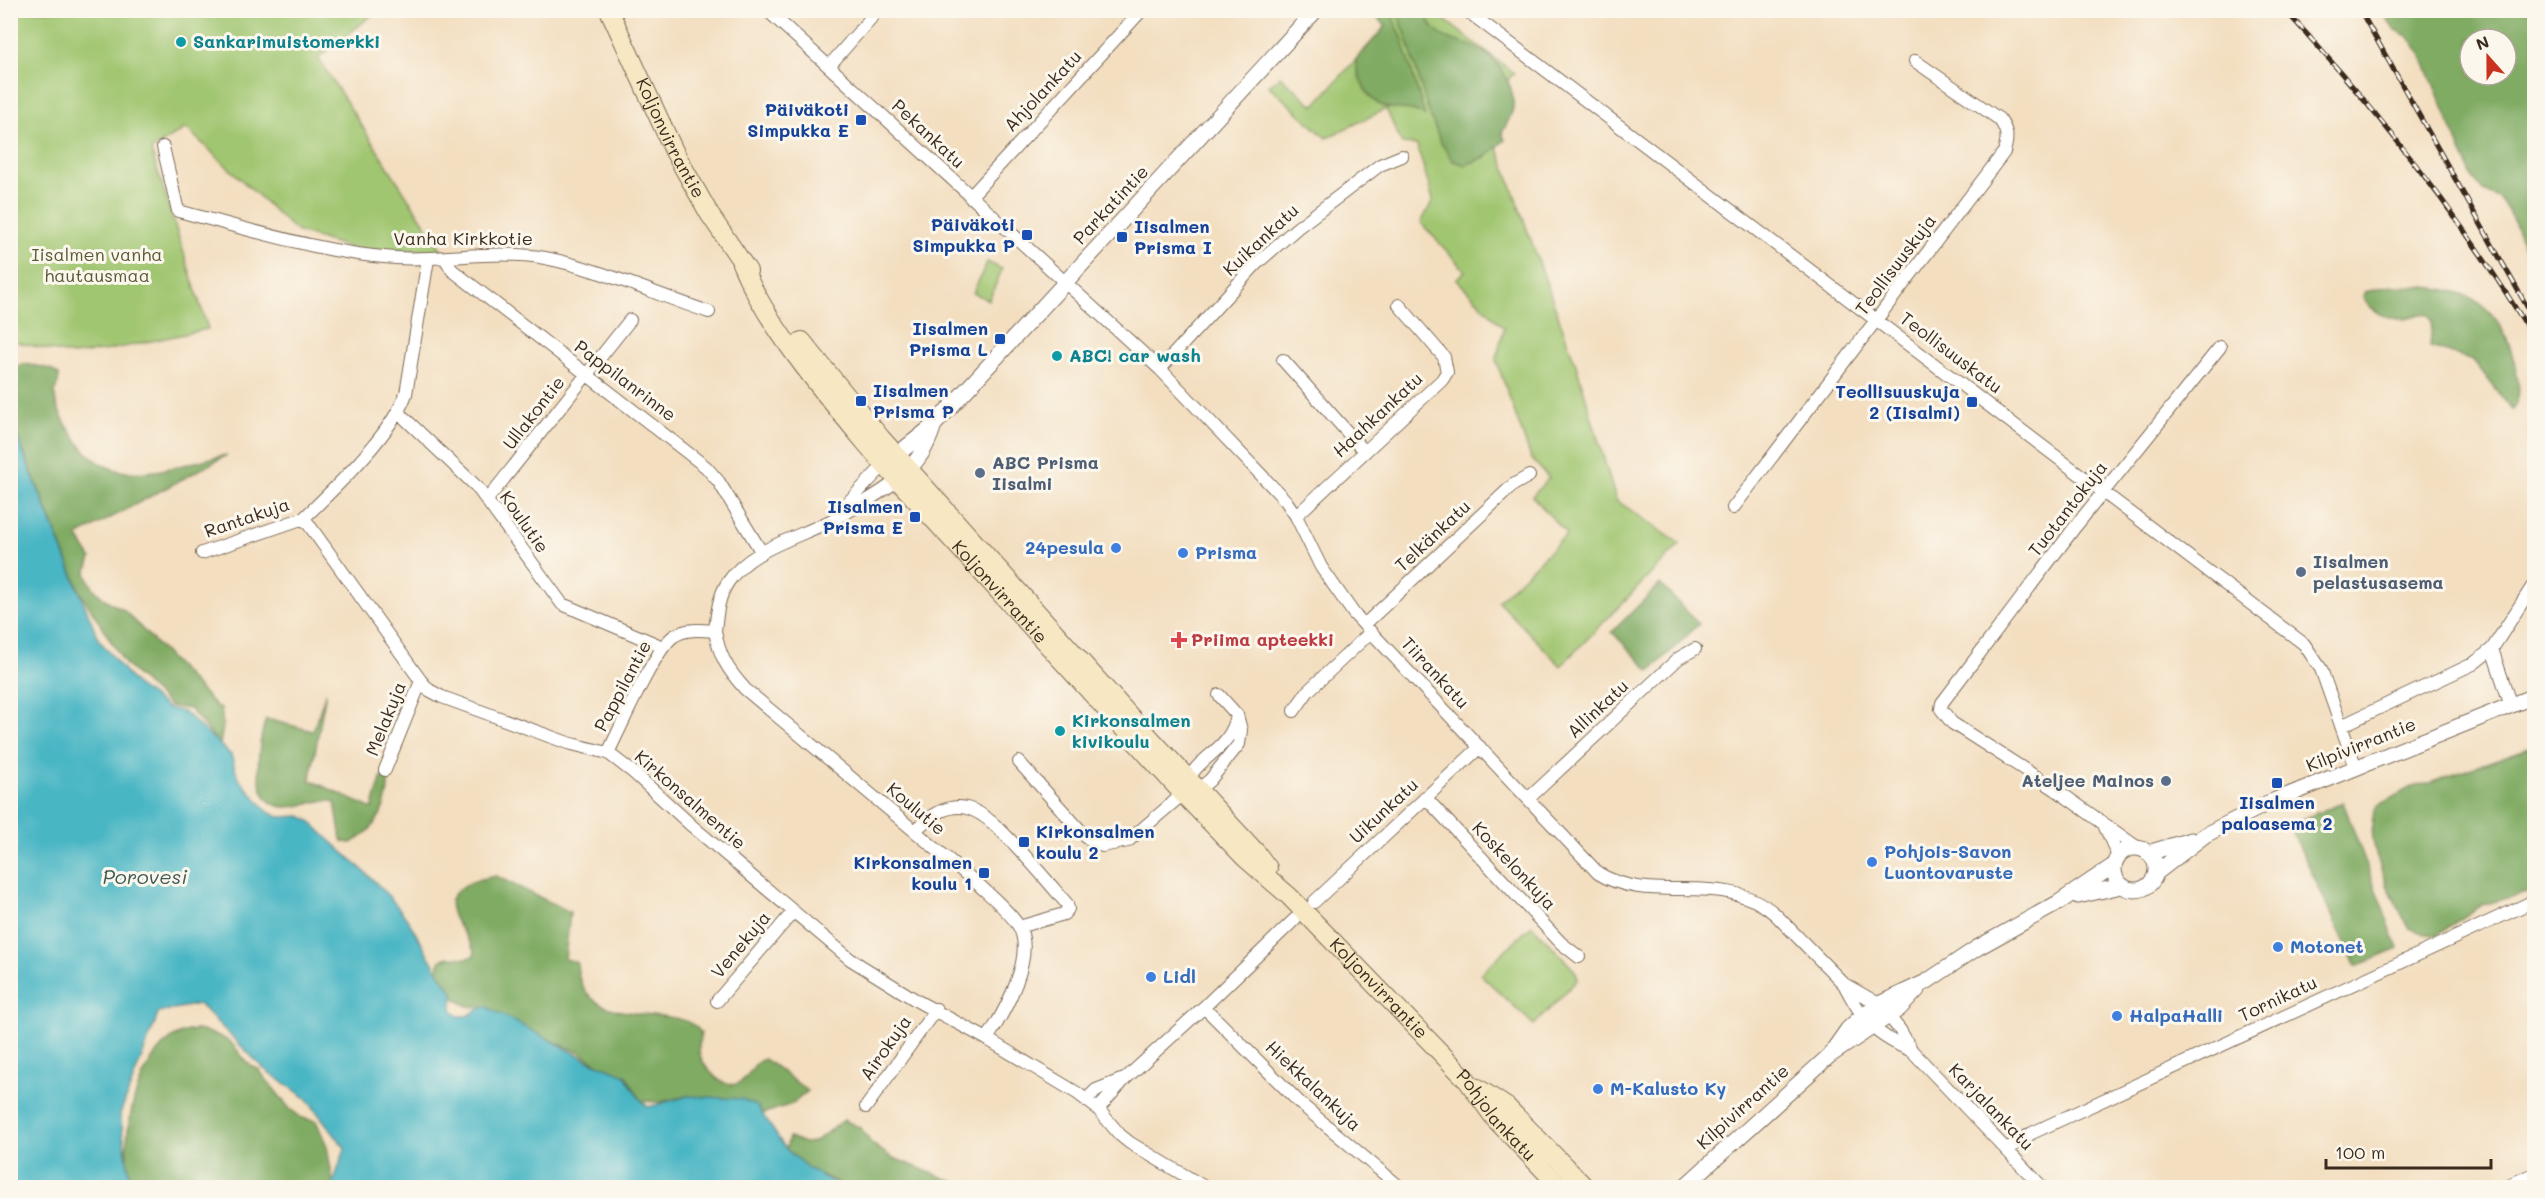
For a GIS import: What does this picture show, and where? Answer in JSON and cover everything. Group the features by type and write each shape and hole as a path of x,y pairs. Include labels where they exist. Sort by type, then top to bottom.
{"main road":[{"name":"Koljonvirrantie","path":"609,10 674,151 710,215 741,263 749,282 777,327 841,414 890,460 1190,787 1246,859 1289,896 1467,1080"},
{"name":"Pohjolankatu","path":"1467,1080 1495,1119 1561,1188"},
{"name":"Pohjolankatu","path":"1467,1080 1507,1107 1586,1188"}],"street":[{"name":"Pekankatu","path":"767,10 1065,284"},
{"path":"829,66 878,10"},
{"name":"Ahjolankatu","path":"970,197 1142,10"},
{"name":"Parkatintie","path":"890,460 934,425 1316,10"},
{"name":"Teollisuuskatu","path":"1466,10 2304,644 2321,669 2356,768"},
{"name":"Teollisuuskuja","path":"1733,508 2004,152 2008,139 2006,128 1999,119 1915,60"},
{"name":"Vanha Kirkkotie","path":"164,147 178,211 350,252 394,258 428,259 519,255 545,258 572,264 709,312"},
{"name":"Kuikankatu","path":"1160,369 1256,264 1296,228 1380,165 1402,156"},
{"name":"Pappilanrinne","path":"445,258 452,270 706,467 719,482 762,553"},
{"path":"304,518 385,432 399,413 406,394 428,259"},
{"name":"Tiirankatu","path":"1065,284 1160,369 1277,491 1296,516 1321,567 1343,600 1598,873 1606,878 1630,885 1729,891 1765,905 1844,984 1867,1022"},
{"name":"Haahkankatu","path":"1296,516 1442,380 1447,372 1444,357 1399,305"},
{"name":"Ullakontie","path":"488,500 630,320"},
{"name":"Tuotantokuja","path":"2103,823 2055,789 1952,723 1941,709 1946,695 2103,492 2220,347"},
{"path":"1283,360 1365,453"},
{"name":"Koulutie","path":"399,413 467,475 488,500 562,604 663,647"},
{"name":"Parkatintie","path":"903,475 928,446 934,425"},
{"path":"830,521 890,460"},
{"path":"715,631 718,604 726,584 740,568 762,553 876,497 903,475"},
{"name":"Telkänkatu","path":"1294,711 1308,690 1368,629 1513,485 1529,476"},
{"name":"Rantakuja","path":"202,553 304,518"},
{"name":"Kirkonsalmentie","path":"304,518 429,690 442,697 568,743 608,753 793,912 870,973 919,1002 936,1009 1086,1100 1098,1109 1115,1130 1130,1143 1206,1188"},
{"path":"2342,726 2474,664 2492,649 2535,584"},
{"name":"Pappilantie","path":"608,753 634,698 663,647 677,634 697,630 715,631"},
{"name":"Koulutie","path":"715,631 720,656 745,689 1001,904 1019,927"},
{"name":"Allinkatu","path":"1528,799 1679,658 1695,649"},
{"path":"2492,649 2511,706"},
{"name":"Melakuja","path":"385,770 421,681"},
{"path":"1019,762 1088,839 1102,846 1128,841 1190,787 1210,780 1239,744 1241,730 1237,715 1219,695"},
{"name":"Kilpivirrantie","path":"2143,850 2166,849 2205,835 2266,804 2535,696"},
{"name":"Uikunkatu","path":"1314,902 1480,747"},
{"name":"Koskelonkuja","path":"1425,797 1561,943 1579,957"},
{"path":"915,831 934,814 951,808 971,809 989,818 1068,904 1068,909 1064,914 1019,927 1024,947 1022,963 1015,986 987,1039"},
{"path":"2103,823 2143,850 2155,861 2156,873 2151,883 2142,889 2131,890 2121,886 2115,877 2116,861 2103,823"},
{"name":"Kilpivirrantie","path":"2156,873 2205,835"},
{"path":"2116,861 2127,849 2143,850"},
{"name":"Kilpivirrantie","path":"1683,1188 1829,1056 1848,1029 1867,1022 1987,942 2058,903 2116,861"},
{"name":"Kilpivirrantie","path":"2058,903 2099,889 2121,886"},
{"name":"Tornikatu","path":"2008,1151 2032,1133 2535,901"},
{"name":"Venekuja","path":"717,1001 793,912"},
{"path":"1098,1109 1125,1078 1204,1007 1295,919"},
{"name":"Tiirankatu","path":"1844,984 1885,1009"},
{"name":"Hiekkalankuja","path":"1204,1007 1302,1106 1401,1188"},
{"name":"Airokuja","path":"866,1107 936,1009"},
{"name":"Karjalankatu","path":"1885,1009 1912,1051 2043,1188"},
{"name":"Karjalankatu","path":"1867,1022 1887,1040 1912,1051"},
{"path":"1086,1100 1096,1090 1125,1078"},
{"path":"2502,1188 2530,1180"}],"green space":[{"name":"Iisalmen vanha hautausmaa","path":"11,11 367,11 371,16 318,58 443,252 357,250 296,231 186,128 151,150 208,329 109,350 73,355 11,341"},
{"path":"1370,11 1433,11 1514,73 1483,107 1577,368 1616,500 1680,544 1561,666 1498,601 1567,534 1532,496 1549,478 1531,458 1496,360 1504,328 1456,279 1465,271 1421,223 1433,200 1417,145 1402,144 1386,109 1326,138 1269,86 1280,76 1314,106 1386,26"},
{"path":"1370,11 1390,11 1402,37 1425,116 1412,110 1382,106 1375,102 1362,83 1355,61 1386,26"},
{"path":"1396,11 1424,11 1429,22 1441,35 1482,51 1495,62 1506,77 1513,104 1511,115 1502,133 1505,140 1485,157 1466,165 1453,161 1441,143"},
{"path":"2381,11 2534,11 2534,273 2509,211 2498,198 2483,191 2472,177 2421,54 2409,37 2394,29"},
{"path":"987,262 1002,269 989,300 973,293"},
{"path":"2392,286 2437,288 2455,292 2472,298 2486,308 2498,322 2508,341 2515,365 2519,394 2512,410 2473,360 2430,347 2432,322 2429,315 2396,319 2378,312 2363,298 2365,292"},
{"path":"26,364 50,369 59,375 55,397 63,419 75,438 91,456 108,467 126,472 145,472 227,455 77,536 91,558 86,573 96,591 106,600 124,610 217,707 221,708 223,727 220,745 190,709 170,706 126,665 80,592 11,420 10,372 19,365"},
{"path":"1660,584 1699,624 1650,671 1612,632"},
{"path":"326,692 310,780 372,809 382,776 388,776 387,796 380,815 368,831 351,843 341,839 335,802 322,801 285,807 273,804 265,796 261,785 260,742 266,719 313,731"},
{"path":"2534,746 2534,891 2482,905 2436,935 2409,928 2384,878 2375,850 2372,823 2377,806 2415,785 2427,784"},
{"path":"2343,802 2398,949 2356,966 2289,825"},
{"path":"496,876 570,912 565,959 577,962 582,985 594,1000 612,1009 673,1018 690,1023 701,1033 699,1052 704,1063 713,1075 725,1083 731,1085 741,1082 757,1063 765,1059 808,1091 792,1104 762,1114 688,1096 660,1102 641,1101 626,1075 608,1070 579,1052 543,1037 485,1006 472,1007 453,997 453,992 438,972 439,962 448,957 466,958 475,955 452,915 451,899 465,885"},
{"path":"1532,925 1575,971 1578,979 1534,1025 1480,974"},
{"path":"197,1030 216,1035 233,1045 247,1062 258,1069 290,1109 302,1118 316,1121 327,1146 332,1188 132,1188 127,1138 135,1098 142,1078 152,1059 164,1044 179,1034"},
{"path":"844,1120 861,1128 871,1143 891,1157 967,1187 843,1187 809,1169 786,1149 789,1137 805,1143 814,1142"}],"water":[{"name":"Porovesi","path":"10,420 99,640 135,684 168,708 184,712 231,755 238,778 268,812 279,817 301,816 310,821 383,890 404,915 439,974 453,992 452,1009 458,1016 467,1016 485,1006 590,1061 624,1074 639,1098 648,1107 688,1096 742,1099 757,1106 786,1149 809,1169 842,1187 332,1187 345,1148 306,1098 264,1069 199,1004 159,1012 120,1114 131,1187 11,1187"}],"railway":[{"path":"2285,10 2387,127 2449,209 2534,338"},
{"path":"2360,10 2534,319"}],"place":[{"name":"Sankarimuistomerkki","path":"181,42"},
{"name":"Päiväkoti Simpukka E","path":"861,120"},
{"name":"Päiväkoti Simpukka P","path":"1027,235"},
{"name":"Iisalmen Prisma I","path":"1122,237"},
{"name":"Iisalmen Prisma L","path":"1000,339"},
{"name":"ABC! car wash","path":"1057,356"},
{"name":"Iisalmen Prisma P","path":"861,401"},
{"name":"Teollisuuskuja 2 (Iisalmi)","path":"1972,402"},
{"name":"ABC Prisma Iisalmi","path":"980,473"},
{"name":"Iisalmen Prisma E","path":"915,517"},
{"name":"24pesula","path":"1116,548"},
{"name":"Prisma","path":"1183,553"},
{"name":"Iisalmen pelastusasema","path":"2301,572"},
{"name":"Priima apteekki","path":"1179,640"},
{"name":"Kirkonsalmen kivikoulu","path":"1060,731"},
{"name":"Ateljee Mainos","path":"2166,781"},
{"name":"Iisalmen paloasema 2","path":"2277,783"},
{"name":"Kirkonsalmen koulu 2","path":"1024,842"},
{"name":"Pohjois-Savon Luontovaruste","path":"1872,862"},
{"name":"Kirkonsalmen koulu 1","path":"984,873"},
{"name":"Motonet","path":"2278,947"},
{"name":"Lidl","path":"1151,977"},
{"name":"HalpaHalli","path":"2117,1016"},
{"name":"M-Kalusto Ky","path":"1598,1089"}]}
